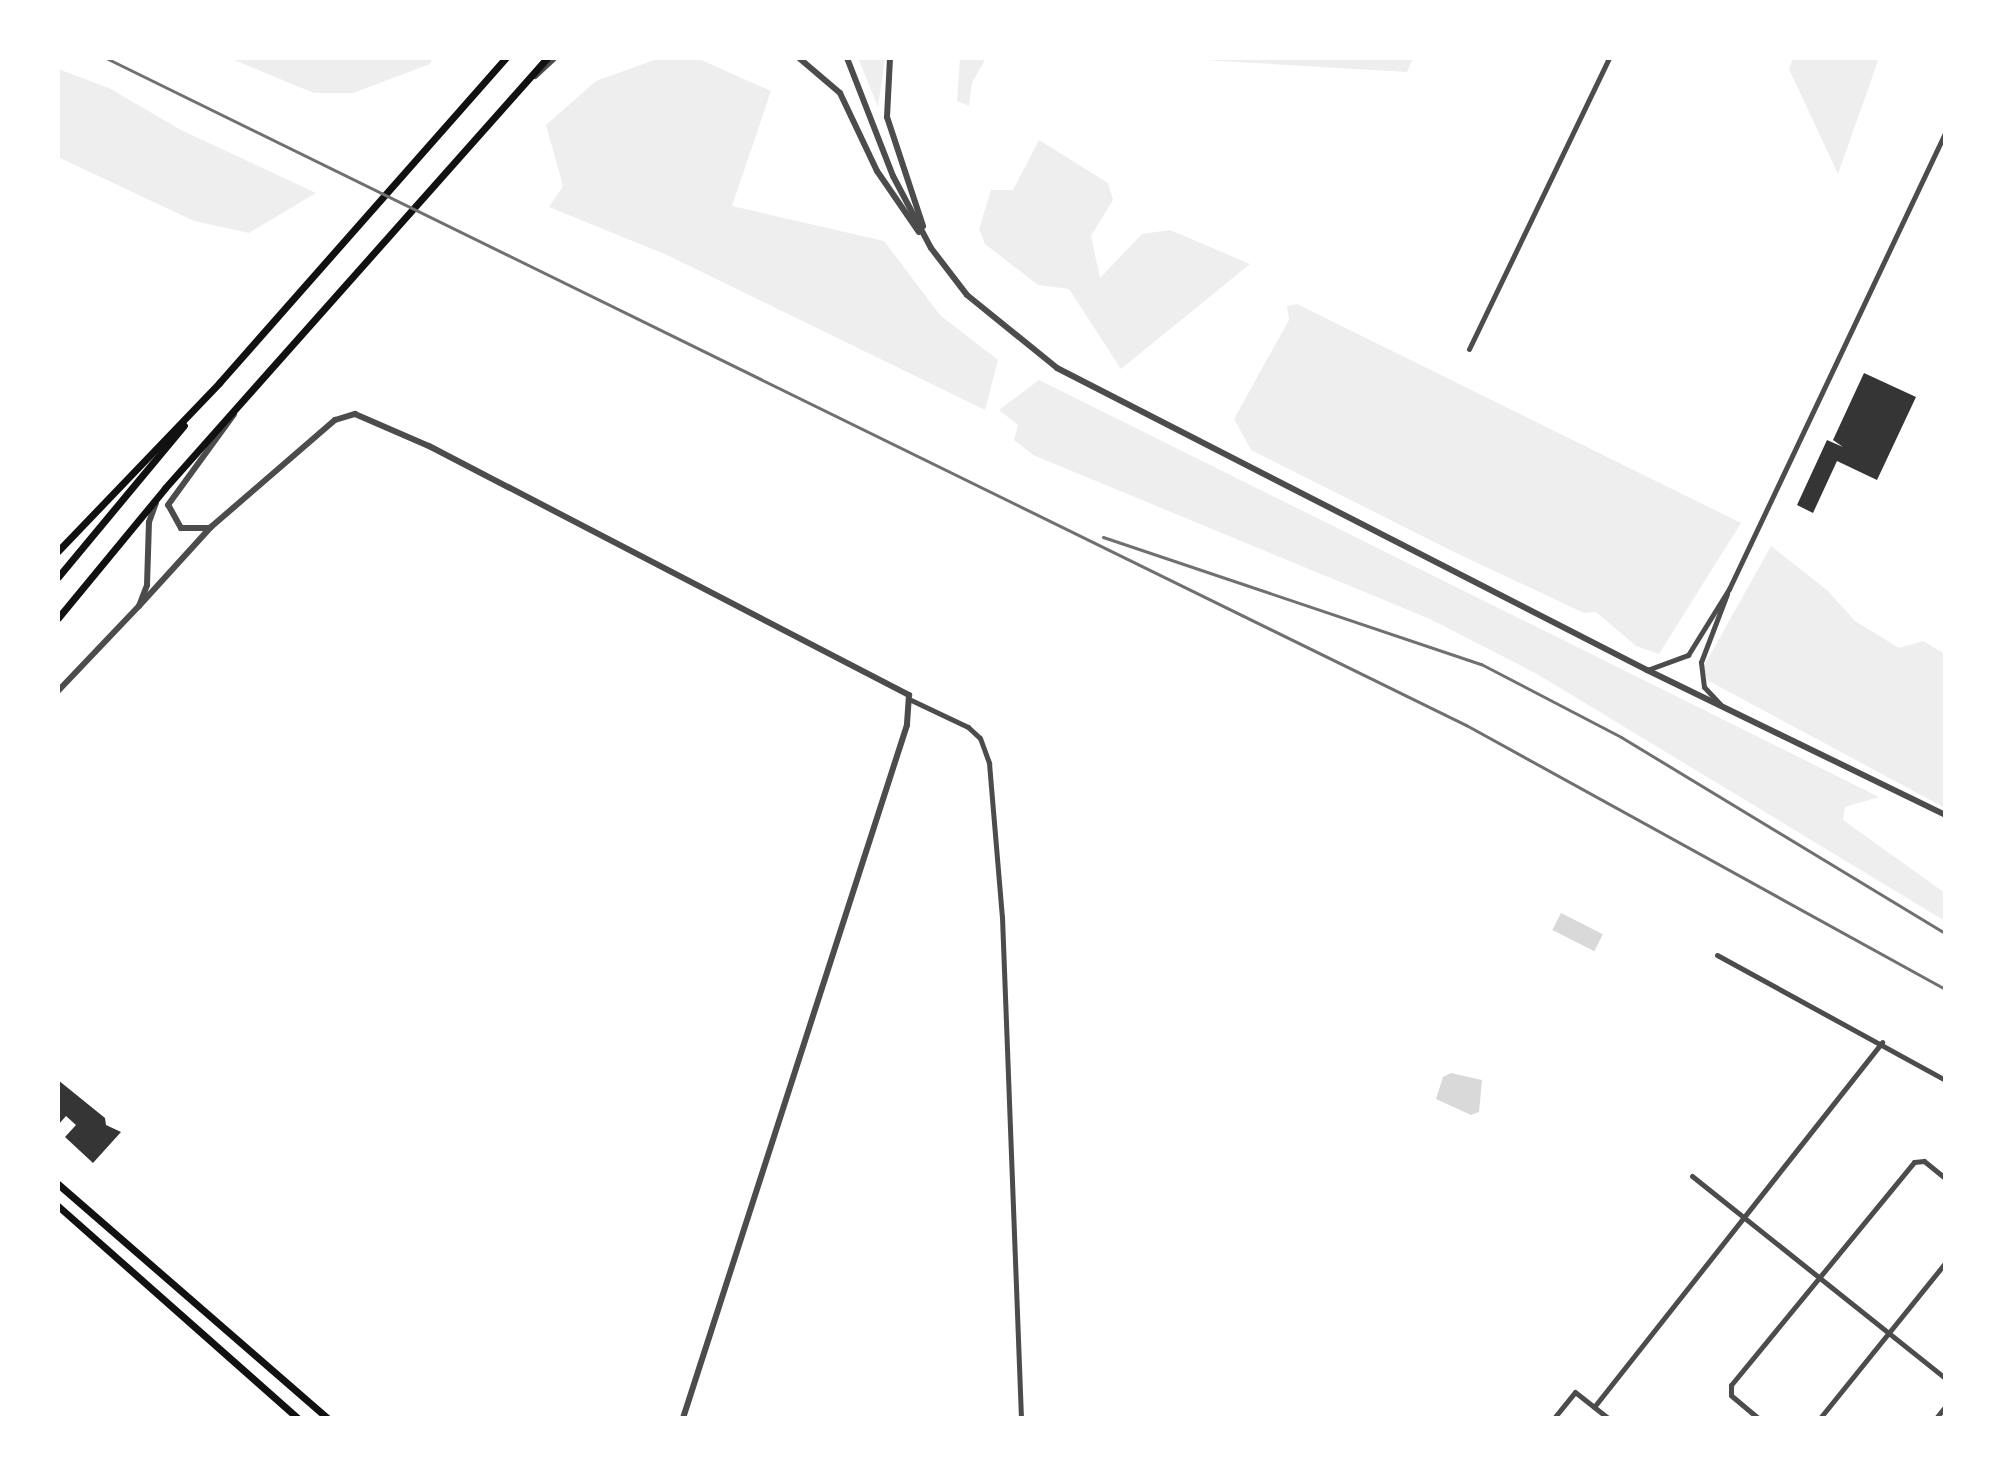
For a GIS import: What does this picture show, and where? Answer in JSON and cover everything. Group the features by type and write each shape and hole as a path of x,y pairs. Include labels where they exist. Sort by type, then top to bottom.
{"main road":[{"path":"58,577 219,383 504,58"},
{"path":"58,618 165,488 547,58"},
{"path":"58,551 219,383"},
{"path":"58,1184 327,1418"},
{"path":"58,1206 298,1418"}],"street":[{"path":"521,89 554,58"},
{"path":"799,58 840,93 877,171 960,287 1057,368 1647,670 1945,815"},
{"path":"847,58 893,176 931,248"},
{"path":"890,58 887,117 931,248"},
{"path":"1469,349 1609,58"},
{"path":"1721,705 1704,687 1701,662 1729,589 1945,133"},
{"path":"211,527 181,528 168,505 243,403"},
{"path":"58,691 211,527 335,420 349,413 364,415 896,685 911,700 968,727 980,738 989,763 1002,917 1021,1418"},
{"path":"139,606 150,566 150,515 165,488"},
{"path":"1647,670 1688,655 1729,589"},
{"path":"683,1418 911,700"},
{"path":"1717,955 1882,1042 1945,1080"},
{"path":"1594,1407 1745,1220 1882,1042"},
{"path":"1758,1418 1731,1395 1731,1385 1914,1162 1924,1161 1945,1178"},
{"path":"1692,1176 1945,1378"},
{"path":"1820,1418 1945,1263"},
{"path":"1554,1418 1575,1392 1608,1418"},
{"path":"1936,1418 1945,1407"}],"shaded area":[{"path":"229,58 433,58 430,64 353,93 314,93"},
{"path":"660,58 699,59 771,91 732,206 884,241 940,315 998,360 985,410 667,255 549,207 563,186 546,125 596,81"},
{"path":"858,58 885,58 878,107 861,65"},
{"path":"960,58 986,58 972,83 969,106 957,101"},
{"path":"1170,58 1413,58 1407,72"},
{"path":"1793,58 1879,58 1838,174 1789,69"},
{"path":"58,69 109,88 181,130 316,193 249,233 194,221 58,157"},
{"path":"1039,140 1108,183 1113,200 1091,236 1100,278 1142,234 1170,230 1250,264 1121,369 1069,289 1038,285 985,244 979,229 991,190 1013,190"},
{"path":"1297,304 1741,523 1659,654 1636,646 1596,612 1584,613 1454,552 1251,450 1234,419 1289,320 1287,306"},
{"path":"1039,380 1879,797 1845,807 1843,820 1945,893 1945,921 1537,674 1430,619 1033,455 1014,440 1018,425 999,410"},
{"path":"1771,546 1827,590 1855,621 1899,648 1923,641 1945,654 1945,808 1707,680 1704,666"},
{"path":"1561,913 1603,934 1594,951 1552,930"},
{"path":"1451,1073 1482,1080 1479,1112 1471,1115 1436,1099 1443,1077"}],"building":[{"path":"1864,373 1916,397 1877,480 1837,461 1813,513 1797,505 1827,440 1843,447 1833,440"},
{"path":"58,1080 105,1118 106,1125 121,1132 93,1163 65,1137 76,1125 66,1116 58,1125"}],"railway":[{"path":"106,58 1466,725 1945,989"},
{"path":"1103,537 1481,664 1621,737 1945,933"}]}
